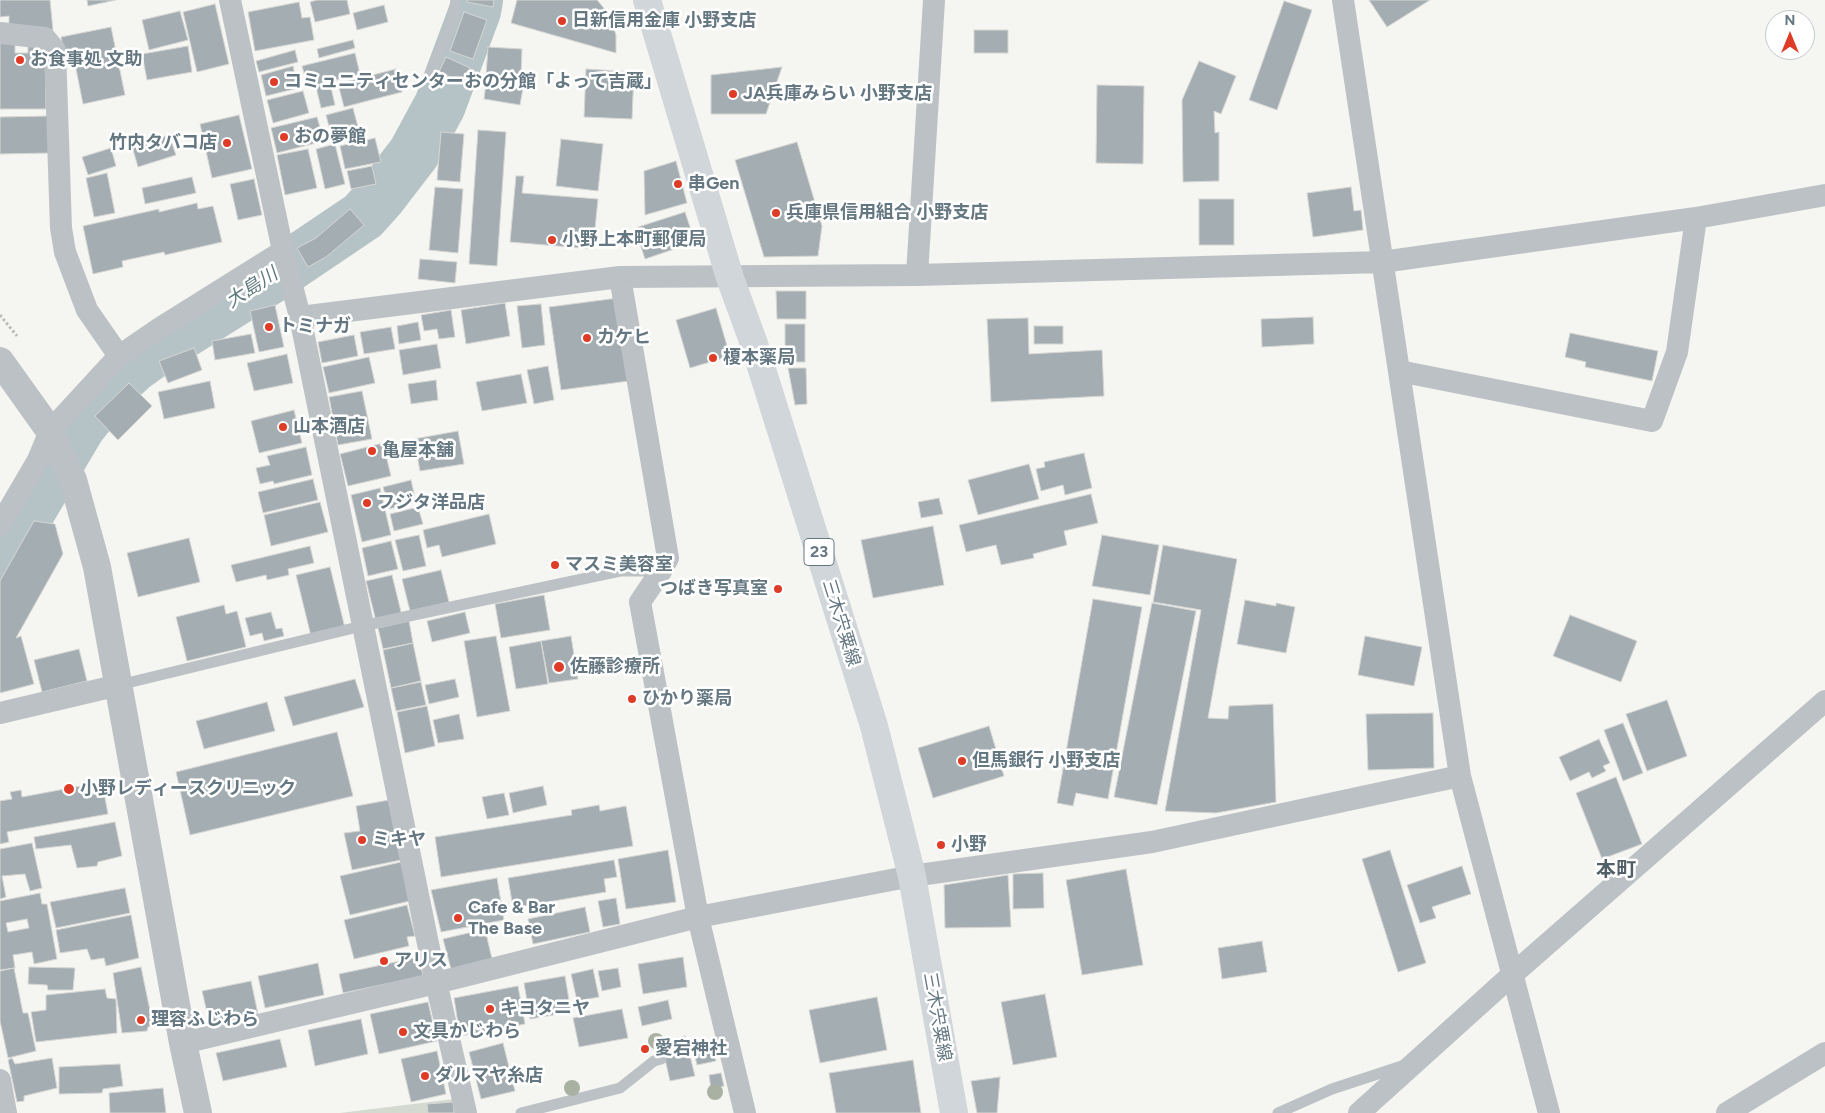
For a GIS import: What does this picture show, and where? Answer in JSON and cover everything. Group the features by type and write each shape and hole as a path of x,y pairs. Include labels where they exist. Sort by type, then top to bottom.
{"main road":[{"name":"三木宍粟線","path":"648,1 730,278 753,341 874,726 912,876 954,1113"}],"street":[{"path":"230,0 283,251 300,317 436,983 466,1113"},
{"path":"917,276 934,0"},
{"path":"1342,0 1460,776 1549,1113"},
{"path":"0,33 45,38 55,50 62,228 66,252 87,310 119,356"},
{"path":"300,317 620,277 917,276 1382,262 1696,218 1825,195"},
{"path":"1399,371 1652,421 1677,352 1696,218"},
{"path":"0,525 38,460 50,431 119,356 283,251"},
{"path":"620,277 668,558 640,602 698,917 745,1113"},
{"path":"0,361 50,431 74,480 97,567 183,1042 198,1113"},
{"path":"0,713 118,685"},
{"path":"1360,1113 1513,974 1825,701"},
{"path":"183,1042 436,983 698,917 912,876 1152,842 1460,776"},
{"path":"1727,1113 1825,1053"}],"lane":[{"path":"430,73 454,16 456,0"},
{"path":"118,685 362,626 620,571 661,571"},
{"path":"521,1113 620,1088 654,1061 661,1060"},
{"path":"1278,1113 1332,1090 1418,1060"}],"shaded area":[{"path":"454,1099 456,1113 340,1113"}],"building":[{"path":"0,0 50,0 53,30 9,31 9,16 0,17"},
{"path":"87,0 116,0 88,6"},
{"path":"317,0 347,0 350,14 315,22 310,2"},
{"path":"467,0 494,0 493,7 467,2"},
{"path":"517,0 597,0 612,23 616,35 616,53 511,23"},
{"path":"1369,0 1430,0 1387,27"},
{"path":"1284,1 1312,10 1277,110 1249,100"},
{"path":"299,2 302,18 310,17 314,40 255,51 248,12"},
{"path":"215,4 229,64 197,72 183,12"},
{"path":"384,5 388,22 357,30 353,13"},
{"path":"180,11 188,40 149,50 142,20"},
{"path":"464,12 487,20 473,59 450,51"},
{"path":"111,27 125,95 83,104 74,59 66,61 61,37"},
{"path":"974,30 1008,30 1008,53 974,53"},
{"path":"353,40 355,48 319,58 317,49"},
{"path":"0,43 15,43 15,53 28,53 28,46 45,46 46,109 0,109"},
{"path":"188,46 192,72 147,80 142,54"},
{"path":"488,47 522,49 521,77 486,76"},
{"path":"295,50 298,62 259,72 256,61"},
{"path":"355,53 360,74 308,87 302,66"},
{"path":"446,57 470,68 463,83 439,72"},
{"path":"1199,61 1236,76 1221,114 1214,111 1215,133 1219,132 1219,181 1183,182 1182,100"},
{"path":"293,66 298,88 266,96 261,75"},
{"path":"782,67 766,114 711,114 711,75"},
{"path":"396,69 402,92 344,107 338,84"},
{"path":"586,69 634,72 632,119 584,117"},
{"path":"330,83 335,105 321,108 316,87"},
{"path":"486,83 523,88 520,105 484,99"},
{"path":"1097,85 1144,86 1143,164 1096,163"},
{"path":"303,91 309,113 273,123 267,100"},
{"path":"353,108 358,127 331,134 326,115"},
{"path":"239,115 252,169 212,178 200,124"},
{"path":"50,116 50,153 0,154 0,117"},
{"path":"317,117 324,141 277,153 271,128"},
{"path":"478,130 506,132 497,266 469,264"},
{"path":"441,132 464,134 460,182 437,180"},
{"path":"169,135 176,155 138,167 132,146"},
{"path":"375,138 381,162 345,169 340,146"},
{"path":"561,139 603,144 598,191 556,186"},
{"path":"797,142 822,226 818,256 764,257 735,160"},
{"path":"335,144 345,184 325,189 316,149"},
{"path":"111,148 116,166 88,175 82,157"},
{"path":"308,149 317,188 285,195 277,155"},
{"path":"676,161 687,203 645,215 644,171"},
{"path":"372,166 376,184 351,189 347,171"},
{"path":"107,173 115,213 94,217 86,178"},
{"path":"516,176 524,176 522,193 598,199 593,249 510,242"},
{"path":"192,177 196,193 145,204 142,188"},
{"path":"254,179 262,215 238,220 230,184"},
{"path":"435,187 463,189 458,253 429,250"},
{"path":"1351,187 1354,211 1361,210 1363,230 1313,237 1307,193"},
{"path":"1199,199 1234,199 1234,245 1199,245"},
{"path":"197,203 198,209 213,206 222,242 165,255 164,252 122,261 123,267 93,274 83,226 159,209 159,212"},
{"path":"350,209 364,225 326,257 308,267 297,248 316,238"},
{"path":"685,212 695,242 645,259 635,228"},
{"path":"420,259 457,262 455,283 418,279"},
{"path":"776,291 806,291 806,319 777,319"},
{"path":"618,298 629,381 561,390 549,307"},
{"path":"505,303 510,336 466,344 461,310"},
{"path":"541,304 545,345 522,348 517,306"},
{"path":"275,305 284,347 259,352 250,311"},
{"path":"716,308 730,356 690,368 676,320"},
{"path":"451,310 455,337 439,339 437,329 424,331 421,315"},
{"path":"1313,317 1314,344 1262,347 1261,319"},
{"path":"1028,318 1029,354 1102,350 1104,396 991,402 987,319"},
{"path":"418,322 421,340 399,344 397,326"},
{"path":"785,324 805,324 805,362 785,362"},
{"path":"1034,326 1063,326 1063,344 1034,344"},
{"path":"391,327 395,349 364,354 360,332"},
{"path":"1570,333 1658,351 1652,381 1585,367 1586,362 1565,357"},
{"path":"251,334 255,353 215,360 212,341"},
{"path":"354,335 358,356 322,363 318,342"},
{"path":"437,344 441,368 403,375 399,350"},
{"path":"194,348 202,370 168,383 159,361"},
{"path":"287,354 293,383 254,391 247,363"},
{"path":"369,357 375,383 329,393 323,367"},
{"path":"548,366 554,400 534,404 527,370"},
{"path":"788,368 806,368 807,404 795,405"},
{"path":"521,374 527,403 482,411 476,382"},
{"path":"436,380 438,400 411,404 408,384"},
{"path":"210,381 215,408 164,419 158,392"},
{"path":"129,383 152,406 118,440 95,416"},
{"path":"362,391 372,439 338,445 329,397"},
{"path":"294,410 302,443 259,453 251,421"},
{"path":"458,431 464,464 420,471 414,439"},
{"path":"383,443 391,476 348,486 340,454"},
{"path":"306,447 312,475 274,484 273,481 260,484 256,468 270,465 267,456"},
{"path":"1084,453 1092,488 1065,495 1063,485 1041,491 1036,469 1045,467 1044,462"},
{"path":"1029,464 1039,499 978,515 968,480"},
{"path":"313,479 318,500 263,513 258,492"},
{"path":"411,480 416,502 389,509 383,487"},
{"path":"380,488 391,535 362,542 351,495"},
{"path":"1091,494 1098,523 1064,531 1067,545 1033,554 1034,558 1001,565 996,545 966,552 959,525"},
{"path":"939,498 943,514 921,518 918,502"},
{"path":"320,502 328,532 271,546 264,515"},
{"path":"418,507 423,524 394,531 390,514"},
{"path":"489,514 496,544 442,557 439,545 427,548 423,530"},
{"path":"34,521 55,524 63,554 16,638 21,636 34,684 0,693 0,581"},
{"path":"933,526 944,585 873,598 861,540"},
{"path":"419,535 426,566 403,571 395,540"},
{"path":"1102,535 1159,545 1150,595 1092,586"},
{"path":"189,538 200,582 138,597 127,553"},
{"path":"391,541 398,569 368,576 362,548"},
{"path":"1163,545 1237,559 1208,718 1228,719 1229,706 1273,704 1276,802 1216,813 1165,811 1201,610 1153,602"},
{"path":"310,546 314,563 288,569 289,575 267,580 266,575 236,582 231,565"},
{"path":"330,567 345,628 311,636 296,575"},
{"path":"441,570 449,602 410,611 402,579"},
{"path":"392,575 402,616 376,621 366,581"},
{"path":"544,595 550,630 501,638 495,604"},
{"path":"1093,599 1142,607 1108,799 1076,793 1073,806 1057,803"},
{"path":"1245,600 1276,606 1276,603 1295,607 1286,653 1237,644"},
{"path":"1152,603 1196,611 1157,805 1114,797"},
{"path":"224,605 226,614 237,611 246,647 187,661 176,617"},
{"path":"271,612 276,629 282,628 284,636 264,641 262,633 250,636 245,618"},
{"path":"465,612 470,633 432,642 427,621"},
{"path":"1570,615 1637,641 1621,682 1553,656"},
{"path":"409,621 413,643 383,649 378,628"},
{"path":"496,636 510,711 477,717 464,641"},
{"path":"571,636 578,679 549,683 541,641"},
{"path":"1365,636 1422,647 1414,686 1358,675"},
{"path":"541,641 548,684 516,689 509,647"},
{"path":"413,643 421,681 391,688 383,650"},
{"path":"79,649 87,681 42,692 34,660"},
{"path":"355,679 364,707 293,726 284,697"},
{"path":"455,679 459,697 429,704 425,685"},
{"path":"421,682 426,705 396,711 391,688"},
{"path":"1667,700 1687,756 1647,771 1626,714"},
{"path":"267,702 275,731 204,749 196,721"},
{"path":"427,706 435,746 405,753 397,712"},
{"path":"1433,713 1434,768 1368,770 1366,714"},
{"path":"459,714 464,739 438,743 433,720"},
{"path":"1623,723 1643,773 1623,781 1604,730"},
{"path":"989,726 1004,776 933,798 918,748"},
{"path":"337,732 353,796 190,835 176,772"},
{"path":"1599,739 1610,763 1603,766 1606,771 1592,778 1589,772 1570,781 1559,757"},
{"path":"1616,777 1642,844 1602,859 1576,793"},
{"path":"102,782 108,814 7,832 9,842 0,844 0,801 12,799 10,792 21,790 22,797"},
{"path":"543,786 547,805 513,813 509,793"},
{"path":"504,793 509,815 487,819 482,797"},
{"path":"389,800 401,860 352,870 344,833 360,831 356,806"},
{"path":"599,805 600,811 626,806 633,846 441,877 435,837 572,815 571,810"},
{"path":"115,822 122,856 98,862 97,866 77,868 71,845 36,849 34,837"},
{"path":"32,843 42,888 30,891 25,874 2,876 6,897 0,899 0,849"},
{"path":"668,850 676,902 626,909 618,859"},
{"path":"1390,850 1426,963 1398,972 1362,859"},
{"path":"614,860 617,877 604,879 606,892 513,908 508,878"},
{"path":"401,862 410,901 350,915 340,876"},
{"path":"1462,866 1471,894 1432,907 1436,918 1420,923 1407,885"},
{"path":"1126,869 1143,965 1082,975 1066,880"},
{"path":"1043,873 1044,908 1013,909 1013,874"},
{"path":"1008,875 1011,927 945,928 944,885"},
{"path":"497,878 504,920 441,932 431,890"},
{"path":"125,888 130,913 56,928 50,902"},
{"path":"40,893 42,904 47,904 57,959 34,964 32,952 13,955 15,968 0,970 0,901","holes":["27,919 29,928 8,932 6,923"]},
{"path":"616,898 620,924 603,927 598,901"},
{"path":"407,905 415,936 407,937 409,946 354,959 344,920"},
{"path":"585,907 590,932 533,944 528,919"},
{"path":"131,915 139,958 106,966 104,958 91,960 87,949 60,953 56,930"},
{"path":"485,929 493,963 452,973 443,939"},
{"path":"1262,941 1267,972 1222,979 1218,948"},
{"path":"419,957 423,976 343,993 339,974"},
{"path":"683,957 687,987 643,994 638,964"},
{"path":"318,963 324,995 265,1008 258,976"},
{"path":"29,967 75,968 73,990 48,990 47,985 28,984"},
{"path":"141,967 153,1025 148,1027 147,1031 122,1033 113,973"},
{"path":"14,968 23,1013 28,1013 36,1051 8,1058 0,1021 0,971"},
{"path":"618,968 621,987 602,991 598,971"},
{"path":"593,969 599,997 577,1001 571,974"},
{"path":"565,976 571,1012 530,1019 524,983"},
{"path":"251,981 258,1014 210,1025 202,991"},
{"path":"518,986 525,1024 460,1036 454,998"},
{"path":"105,989 107,998 116,999 117,1033 36,1042 31,1012 46,1010 46,995"},
{"path":"1045,994 1057,1057 1013,1065 1001,1002"},
{"path":"877,997 887,1050 820,1063 809,1010"},
{"path":"668,1000 672,1019 642,1026 638,1007"},
{"path":"428,1002 437,1041 379,1054 370,1014"},
{"path":"622,1009 628,1038 579,1047 573,1018"},
{"path":"361,1019 368,1054 315,1066 308,1030"},
{"path":"685,1036 695,1076 670,1081 661,1042"},
{"path":"280,1039 287,1067 223,1081 216,1053"},
{"path":"711,1040 716,1061 697,1065 692,1044"},
{"path":"503,1043 515,1091 481,1099 469,1052"},
{"path":"437,1051 446,1094 411,1102 401,1059"},
{"path":"12,1058 15,1064 52,1058 57,1088 24,1096 24,1101 17,1102 8,1060"},
{"path":"913,1060 921,1113 836,1113 829,1073"},
{"path":"120,1064 123,1086 103,1089 102,1093 59,1094 59,1067"},
{"path":"721,1073 724,1086 711,1089 709,1075"},
{"path":"1000,1077 997,1113 977,1113 971,1081"},
{"path":"163,1088 166,1113 110,1113 109,1093"},
{"path":"453,1102 454,1113 428,1113 427,1104"}],"waterway":[{"name":"大島川","path":"0,561 80,426 112,386 134,366 162,346 277,274 363,216 381,196 414,153 440,105 475,11 477,0"}],"place":[{"name":"日新信用金庫 小野支店","path":"562,21"},
{"name":"お食事処 文助","path":"20,60"},
{"name":"コミュニティセンターおの分館「よって吉蔵」","path":"274,82"},
{"name":"JA兵庫みらい 小野支店","path":"733,94"},
{"name":"おの夢館","path":"284,137"},
{"name":"竹内タバコ店","path":"227,143"},
{"name":"串Gen","path":"678,184"},
{"name":"兵庫県信用組合 小野支店","path":"776,213"},
{"name":"小野上本町郵便局","path":"552,240"},
{"name":"トミナガ","path":"269,327"},
{"name":"カケヒ","path":"587,338"},
{"name":"榎本薬局","path":"713,358"},
{"name":"山本酒店","path":"283,427"},
{"name":"亀屋本舗","path":"372,451"},
{"name":"フジタ洋品店","path":"367,503"},
{"name":"マスミ美容室","path":"555,565"},
{"name":"つばき写真室","path":"778,589"},
{"name":"佐藤診療所","path":"559,667"},
{"name":"ひかり薬局","path":"632,699"},
{"name":"但馬銀行 小野支店","path":"962,761"},
{"name":"小野レディースクリニック","path":"69,789"},
{"name":"ミキヤ","path":"362,840"},
{"name":"小野","path":"941,845"},
{"name":"Cafe & Bar The Base","path":"458,918"},
{"name":"アリス","path":"384,961"},
{"name":"キヨタニヤ","path":"490,1009"},
{"name":"理容ふじわら","path":"141,1020"},
{"name":"文具かじわら","path":"403,1032"},
{"name":"愛宕神社","path":"645,1049"},
{"name":"ダルマヤ糸店","path":"425,1076"}],"district":[{"name":"本町","path":"1616,870"}]}
